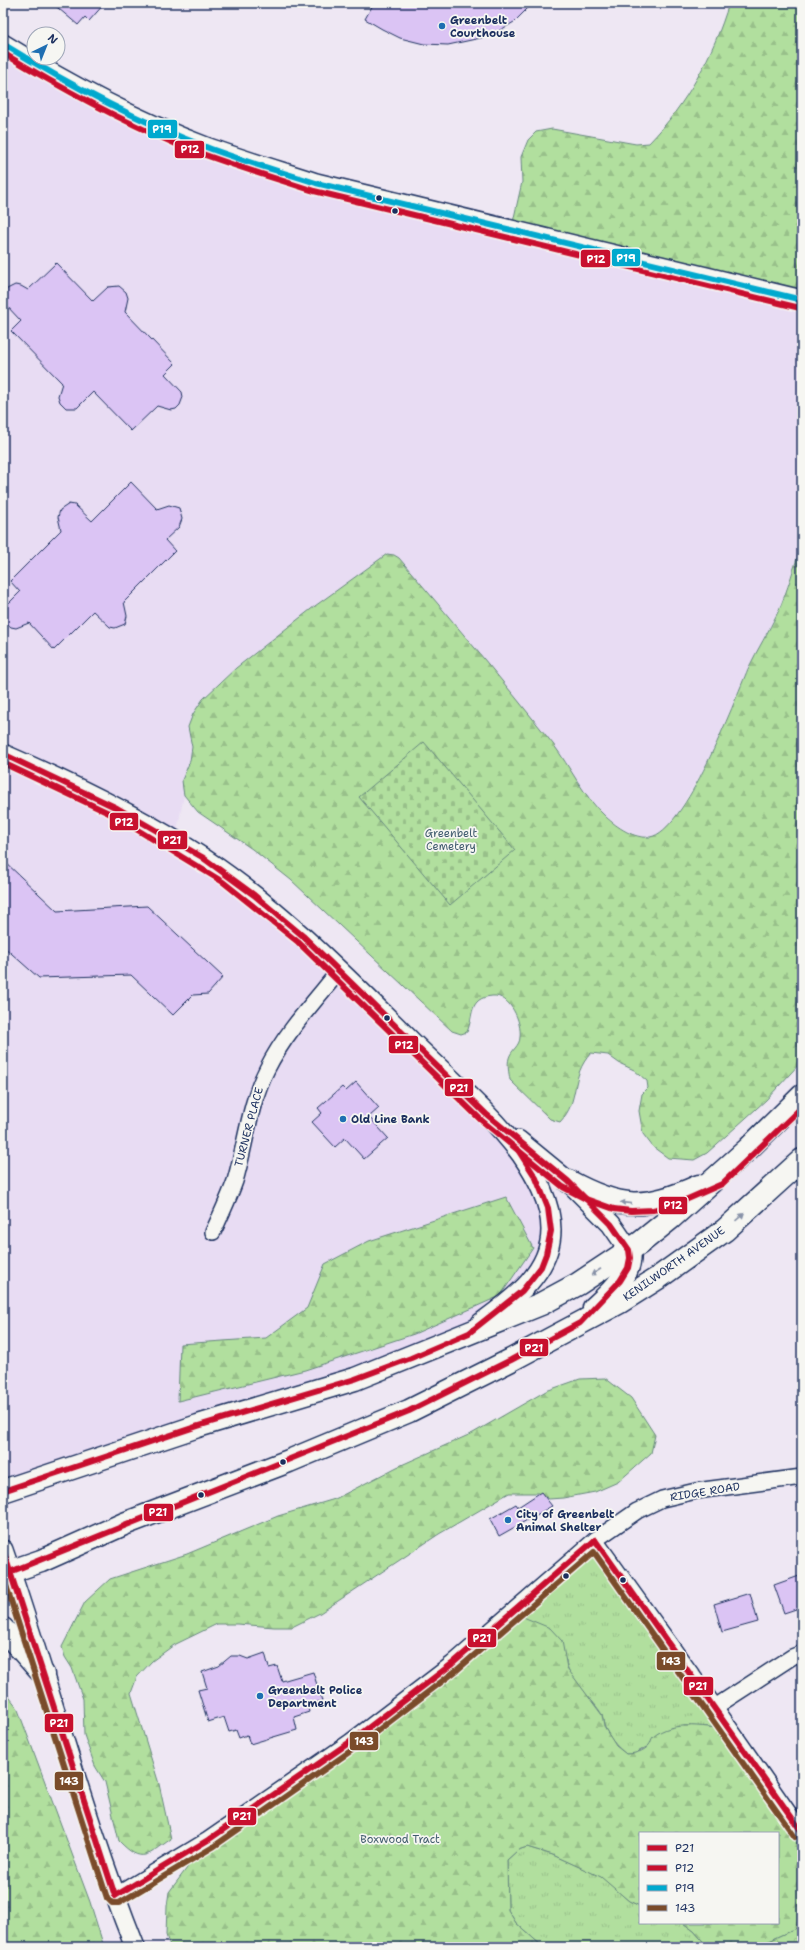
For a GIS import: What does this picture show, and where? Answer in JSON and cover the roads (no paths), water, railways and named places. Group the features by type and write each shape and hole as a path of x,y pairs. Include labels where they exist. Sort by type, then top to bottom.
{"main road":[{"path":"3,1491 198,1426 355,1379 411,1358 541,1304 578,1284 629,1250 672,1218 717,1178 802,1096"},
{"name":"KENILWORTH AVENUE","path":"7,1573 409,1412 511,1360 620,1302 694,1253 730,1226 802,1160"},
{"path":"568,1181 589,1192 616,1201 631,1204 671,1198 717,1178"},
{"path":"580,1324 620,1281 629,1263 629,1250"},
{"path":"3,1629 43,1674"}],"street":[{"path":"3,44 65,81 114,107 206,146 255,164 324,185 802,300"},
{"path":"3,754 118,808 202,857 238,883 284,920 339,971 486,1114 520,1153 536,1178 548,1208 551,1231 546,1254 533,1279 510,1302 469,1333"},
{"name":"TURNER PLACE","path":"213,1232 234,1182 254,1101 266,1070 297,1024 339,971"},
{"path":"486,1114 568,1181 611,1224 629,1250"},
{"name":"RIDGE ROAD","path":"115,1896 208,1840 350,1742 452,1664 595,1540 637,1511 662,1499 696,1491 802,1477"},
{"path":"595,1540 715,1706 802,1832"},
{"path":"3,1550 7,1573 43,1674 115,1896 135,1947"},
{"path":"715,1706 792,1657 802,1653"}],"place":[{"name":"Greenbelt Courthouse","path":"442,26"},
{"name":"Old Line Bank","path":"343,1119"},
{"name":"City of Greenbelt Animal Shelter","path":"508,1520"},
{"name":"Greenbelt Police Department","path":"260,1696"}],"park label":[{"name":"Greenbelt Cemetery","path":"451,839"},
{"name":"Boxwood Tract","path":"400,1839"}]}
